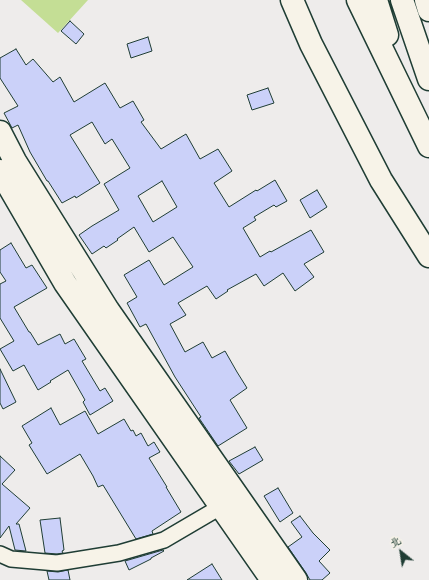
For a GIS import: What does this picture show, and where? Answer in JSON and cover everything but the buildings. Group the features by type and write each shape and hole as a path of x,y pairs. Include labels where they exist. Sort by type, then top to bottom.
{"main road":[{"path":"292,0 311,44 381,180 429,256"},
{"path":"358,0 429,146"},
{"path":"376,0 390,47 429,141"},
{"path":"402,0 429,79"},
{"path":"426,0 429,10"},
{"path":"0,132 15,160 108,310 296,580"},
{"path":"0,171 65,283 222,506 272,580"}],"street":[{"path":"0,554 11,559 57,562 119,553 164,540 222,506"}],"green space":[{"path":"21,0 88,0 58,33"}]}
